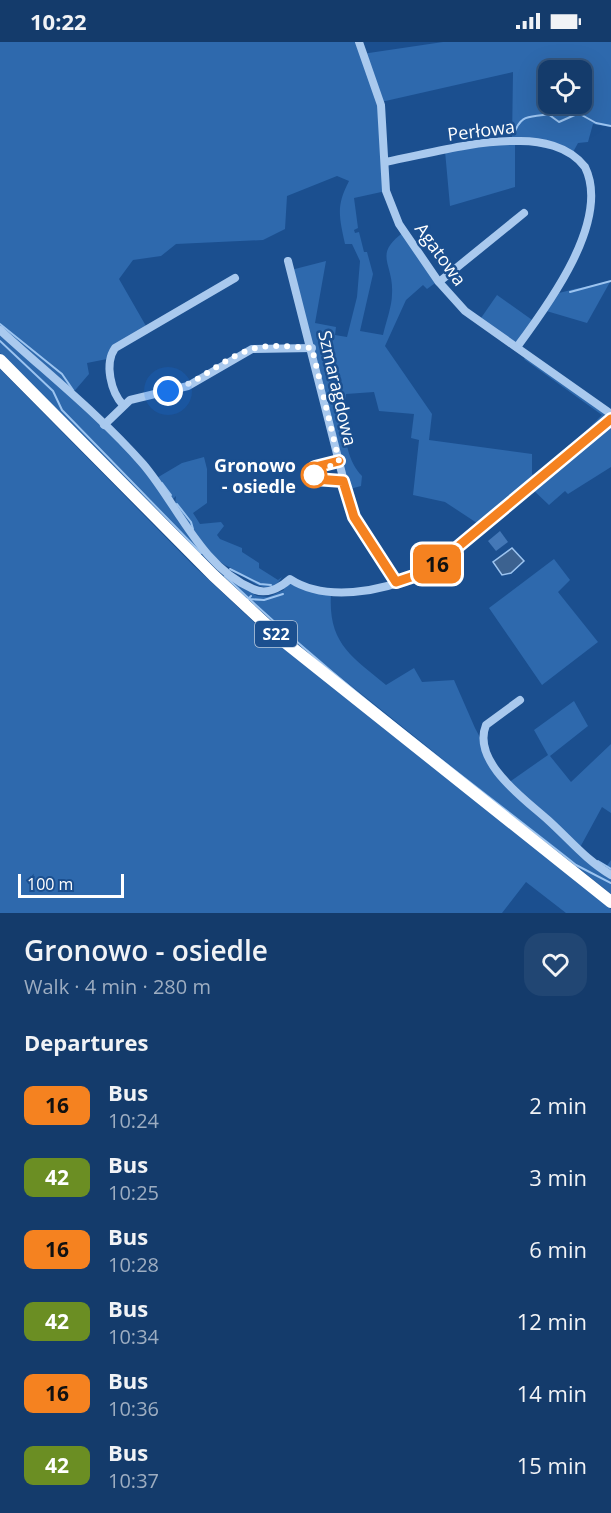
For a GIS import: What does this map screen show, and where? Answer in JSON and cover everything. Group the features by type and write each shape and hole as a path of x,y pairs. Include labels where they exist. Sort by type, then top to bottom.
{"highway":[{"name":"S22","path":"0,360 213,575 277,635 611,902"}],"street":[{"name":"Agatowa","path":"359,42 381,105 386,191 393,215 439,282 470,315 611,414"},
{"name":"Perłowa","path":"385,162 518,140 556,147 574,156 586,168 594,183 598,203 590,236 576,263 517,347"},
{"path":"439,282 524,213"},
{"name":"Szmaragdowa","path":"288,261 312,348 352,513 396,582"},
{"path":"123,405 113,391 110,357 115,348 235,278"},
{"path":"0,330 104,425 142,464 197,542 245,585 259,591 277,588 290,579 312,591 331,594 396,582 420,574 442,560 611,419"},
{"path":"104,425 123,405 134,399 188,386 252,349 312,348"},
{"path":"520,700 486,725 484,741 488,755 510,787 550,821 567,841 611,875"}],"shaded area":[{"path":"0,42 359,42 362,54 443,42 611,42 611,127 593,124 588,142 578,143 572,154 515,141 515,187 450,206 445,151 512,140 513,72 381,102 386,191 354,198 358,228 354,230 355,233 359,232 373,274 360,331 383,335 392,294 387,254 394,240 404,232 438,281 427,289 423,285 406,300 385,346 432,414 429,440 532,454 532,474 538,481 581,444 577,440 602,415 524,359 528,354 611,414 611,467 568,494 565,491 549,505 530,487 483,527 445,502 413,495 419,440 411,438 414,414 379,411 374,392 346,394 346,438 355,468 362,476 361,486 346,490 291,270 326,261 315,323 336,327 335,335 347,337 357,297 360,261 352,244 345,244 340,218 340,205 349,181 337,176 287,196 285,229 263,240 176,244 161,256 133,260 119,279 146,326 107,359 87,363 89,374 71,395 155,479 182,463 204,457 207,469 207,503 193,513 200,524 221,522 224,526 217,535 220,539 242,548 242,552 259,563 259,568 278,580 282,577 276,584 263,587 218,560 202,543 175,504 176,496 170,502 178,521 189,536 238,585 257,596 268,597 284,590 282,586 290,579 331,594 333,625 344,647 386,685 414,668 422,682 454,680 475,728 505,785 548,755 534,730 574,701 588,726 550,756 571,782 611,744 611,813 602,807 577,853 602,873 611,860 611,894 283,631 211,564 0,353"},
{"path":"610,282 587,323 543,310 556,294"},
{"path":"497,295 535,322 517,347 481,318"},
{"path":"0,369 194,566 272,639 584,886 611,909 611,913 566,913 526,882 502,913 0,913"},
{"path":"512,548 524,561 511,573 502,575 493,562"},
{"path":"554,559 570,580 558,592 598,642 542,685 489,608"}],"building":[{"path":"500,531 508,542 496,551 488,541"}],"waterway":[{"path":"514,134 523,119 548,114"},
{"path":"548,114 559,122 577,114"},
{"path":"580,114 596,123 611,126"},
{"path":"570,292 611,281"},
{"path":"0,324 62,374 73,390"},
{"path":"0,341 53,391 62,410 201,553"},
{"path":"162,483 171,495"},
{"path":"177,504 191,522 193,529"},
{"path":"230,569 260,584 271,585"},
{"path":"225,576 266,615 397,725 576,865 611,883"},
{"path":"251,596 248,599 264,600 283,594"},
{"path":"598,861 611,869"}],"bus line":[{"name":"16","path":"339,461 315,467 313,470 315,479 343,481 354,517 396,582 427,571 442,560 611,419"}],"place":[{"name":"Gronowo - osiedle","path":"314,475"}],"route":[{"path":"168,391 192,384 255,348 312,348 339,461 314,475"}]}
